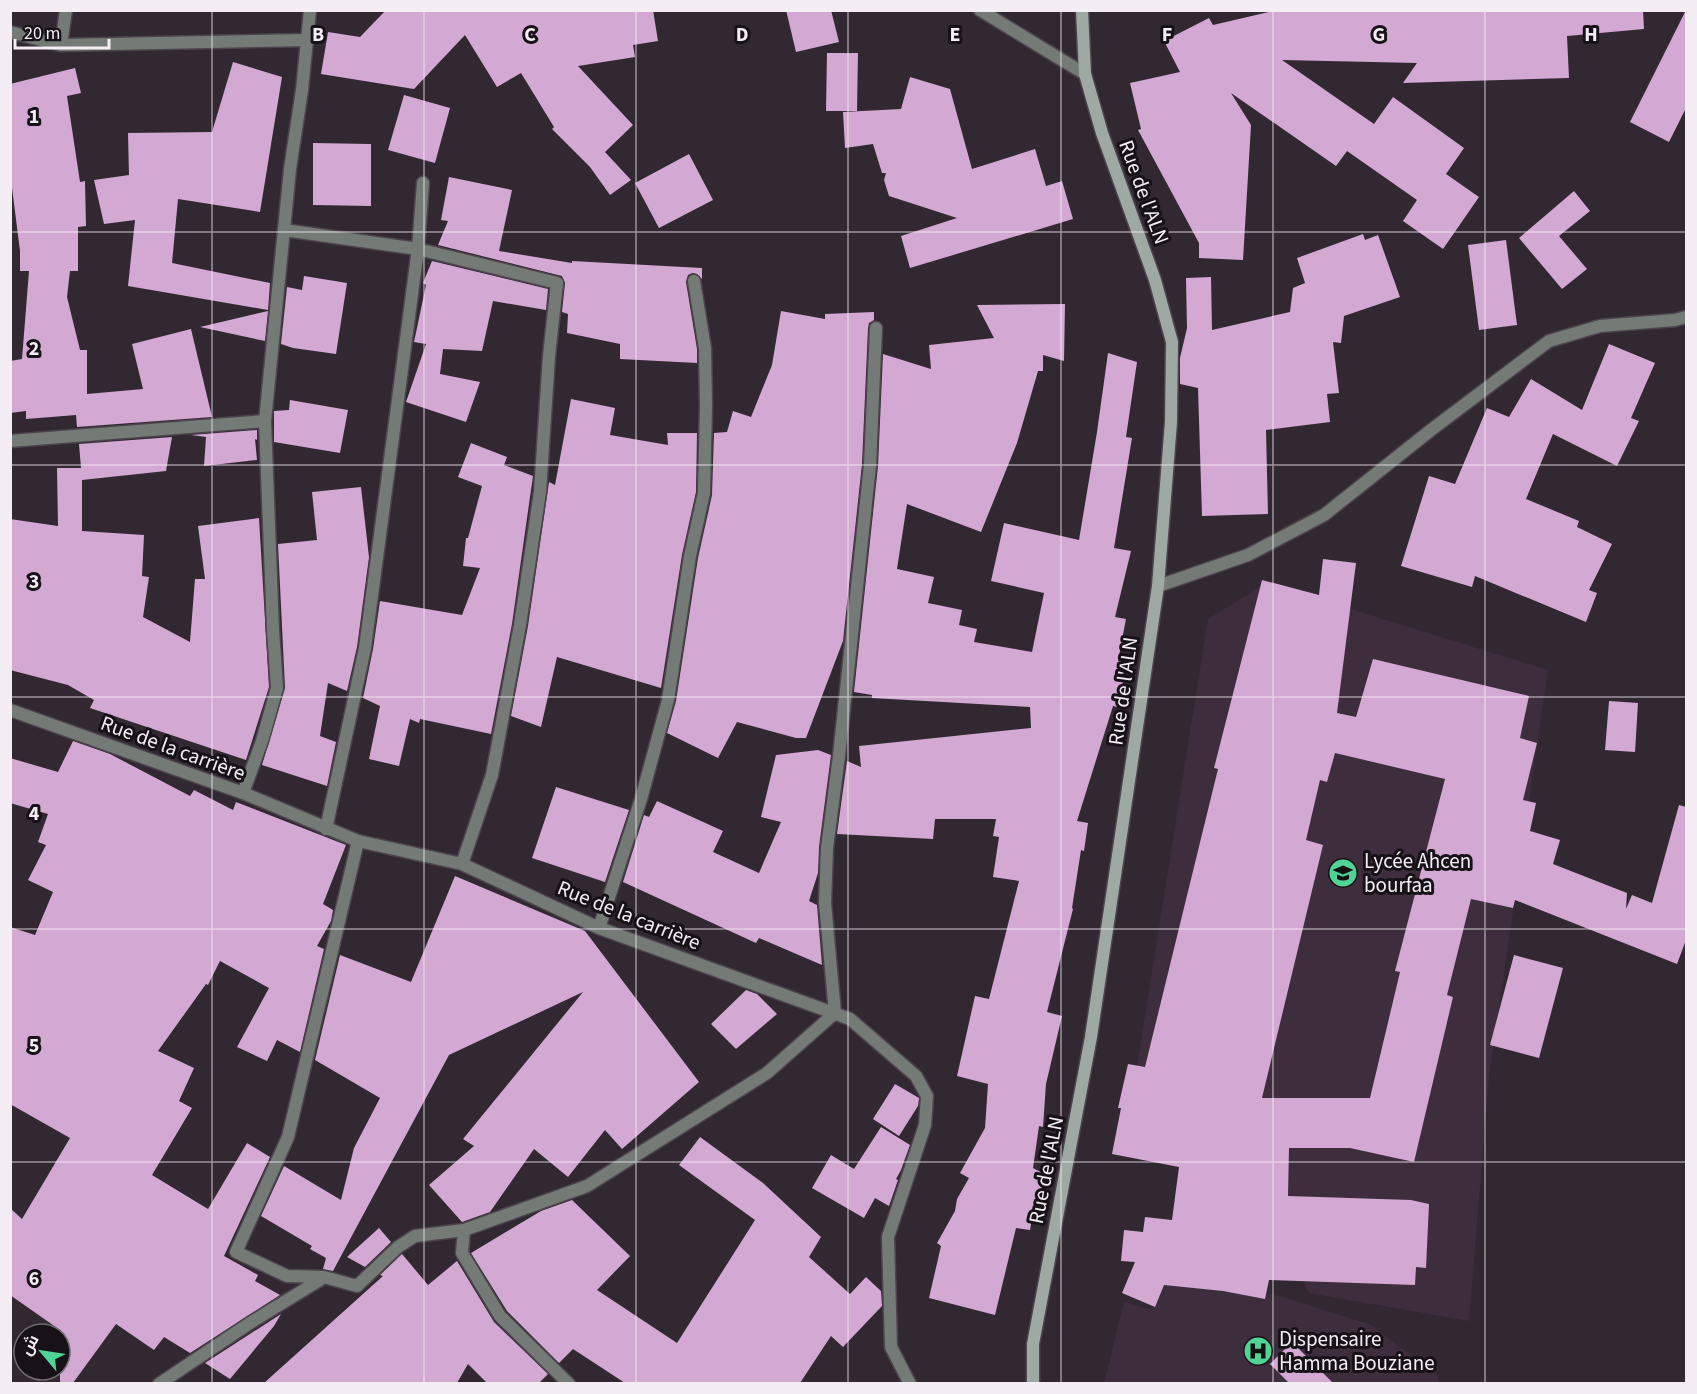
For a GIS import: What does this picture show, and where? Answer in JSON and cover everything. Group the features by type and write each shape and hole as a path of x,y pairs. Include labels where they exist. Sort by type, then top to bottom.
{"main road":[{"name":"Rue de l'ALN","path":"1033,1383 1033,1344 1091,1037 1158,586 1171,422 1172,342 1155,280 1102,134 1085,74 1082,10"}],"street":[{"path":"61,45 66,10"},
{"path":"243,793 262,741 277,688 265,421 290,169 310,10"},
{"path":"980,10 1085,74"},
{"path":"10,32 61,45 308,40"},
{"path":"326,829 365,648 418,249 423,183"},
{"path":"284,230 418,249 556,282 540,492 520,626 492,775 462,864"},
{"path":"599,928 641,799 668,700 690,556 704,493 705,348 694,281"},
{"path":"1158,586 1248,555 1324,515 1549,341 1600,326 1675,320 1686,317"},
{"path":"358,841 288,1137 236,1252 286,1276 324,1278 357,1286 398,1247 415,1236 464,1230 587,1186 767,1073 835,1013 825,903 827,848 870,465 876,328"},
{"path":"10,441 265,421"},
{"name":"Rue de la carrière","path":"10,710 243,793 358,841 462,864 599,928 850,1019 916,1076 927,1096 925,1125 888,1237 891,1347 910,1383"},
{"path":"464,1230 462,1253 500,1316 569,1383"},
{"path":"159,1383 324,1278"}],"shaded area":[{"name":"Lycée Ahcen bourfaa","path":"1266,583 1548,670 1489,1076 1469,1321 1309,1293 1225,1116 1135,1079 1208,619"},
{"name":"Dispensaire Hamma Bouziane","path":"1164,1272 1283,1297 1371,1325 1438,1376 1439,1383 1104,1384 1124,1302 1153,1310"}],"building":[{"path":"386,10 653,10 658,41 633,45 635,57 578,66 633,125 605,152 631,180 610,195 590,167 552,129 554,127 521,73 497,87 465,35 414,89 321,74 328,32 360,37"},
{"path":"786,10 831,10 839,42 796,52"},
{"path":"1277,10 1643,10 1644,29 1567,36 1569,78 1403,83 1417,63 1282,60 1374,124 1393,97 1464,148 1446,174 1479,197 1443,249 1403,221 1417,200 1347,151 1336,166 1231,93 1251,125 1243,260 1199,258 1199,243 1138,130 1141,129 1130,83 1180,72 1164,41 1209,18 1213,25"},
{"path":"1686,10 1686,108 1669,142 1630,122"},
{"path":"827,53 858,53 857,111 826,111"},
{"path":"233,62 282,77 260,212 178,199 172,263 270,283 268,310 128,286 135,220 104,224 94,180 129,175 128,133 212,132"},
{"path":"75,68 81,93 67,96 80,182 85,181 86,226 78,227 78,271 70,271 67,297 80,350 87,350 87,394 143,389 132,344 191,329 212,417 77,427 76,415 26,419 26,411 10,413 10,361 22,359 29,271 20,271 20,251 10,172 10,84"},
{"path":"910,77 950,89 972,169 1035,149 1046,186 1062,181 1073,219 910,268 901,236 957,218 889,196 884,180 886,173 882,173 873,144 845,148 843,112 901,109"},
{"path":"404,95 450,108 435,163 388,150"},
{"path":"313,143 371,144 371,206 313,205"},
{"path":"689,154 713,200 659,228 635,183"},
{"path":"449,177 512,190 499,251 572,263 572,261 702,268 702,279 692,273 688,275 686,282 697,349 697,363 620,359 620,344 567,333 568,314 562,312 565,283 562,276 438,245 448,221 441,220"},
{"path":"1574,191 1590,211 1559,236 1587,269 1562,289 1519,238"},
{"path":"1363,234 1365,240 1378,235 1400,297 1344,316 1341,343 1333,342 1339,393 1327,394 1330,422 1266,430 1268,514 1202,516 1198,388 1180,384 1180,358 1187,328 1186,278 1211,277 1212,330 1290,312 1293,288 1305,283 1297,258"},
{"path":"1506,240 1517,325 1479,330 1468,245"},
{"path":"432,261 548,289 546,310 493,301 482,351 443,349 440,374 480,382 466,422 406,402 426,344 414,342 426,285 423,283"},
{"path":"304,276 347,283 336,354 281,344 287,287 302,290"},
{"path":"1065,304 1064,361 1043,355 1043,371 1038,371 1017,443 981,532 907,504 897,569 934,577 928,603 962,610 959,625 977,629 974,642 1032,652 1044,593 991,581 1004,523 1079,540 1108,353 1137,362 1126,437 1132,438 1114,548 1131,551 1115,617 1126,619 1118,661 1127,663 1118,707 1113,706 1077,821 1088,823 1084,851 1081,850 1073,909 1047,1012 1062,1016 1046,1084 1043,1127 1039,1126 1033,1168 1048,1176 1035,1200 1030,1230 1016,1228 995,1315 929,1298 941,1246 937,1243 955,1211 957,1199 969,1178 960,1173 985,1128 988,1084 957,1076 975,996 989,999 1019,881 993,877 999,837 993,836 996,819 935,819 933,839 837,834 847,761 861,767 859,746 1031,728 1030,707 872,698 872,695 854,692 878,466 883,354 931,369 929,345 994,338 977,305"},
{"path":"268,311 265,341 200,327"},
{"path":"781,311 825,319 825,314 874,312 874,320 869,323 868,328 862,464 843,641 806,738 796,738 737,722 718,758 667,733 676,701 698,558 712,495 714,433 727,432 733,411 751,417 772,365"},
{"path":"1609,344 1655,363 1631,418 1639,421 1617,466 1553,434 1526,499 1579,521 1577,527 1612,544 1589,590 1597,593 1586,622 1475,576 1472,587 1401,566 1429,476 1455,484 1487,408 1509,417 1531,379 1582,410"},
{"path":"571,399 615,408 610,435 668,445 667,433 697,433 696,492 682,555 661,688 557,657 541,727 511,716 528,626 549,482 555,485"},
{"path":"290,400 348,410 340,453 274,442 274,411 289,410"},
{"path":"257,430 257,440 255,439 257,460 204,466 206,437 191,435"},
{"path":"172,437 166,471 82,480 82,531 144,535 142,576 149,577 143,617 190,642 195,579 205,579 198,526 259,518 269,687 246,760 90,708 94,700 68,685 10,670 10,519 58,526 57,468 81,468 79,444"},
{"path":"471,443 507,457 504,465 533,476 512,624 491,734 420,719 419,723 410,719 399,766 369,759 380,706 363,698 380,601 462,615 480,568 463,566 466,538 468,538 482,486 458,477"},
{"path":"361,487 369,557 357,647 347,691 328,683 320,736 336,742 327,786 262,765 285,688 278,544 317,540 312,492"},
{"path":"1323,559 1356,563 1337,713 1356,717 1373,659 1529,696 1520,738 1537,743 1523,800 1536,803 1530,831 1560,840 1553,864 1627,893 1626,909 1632,895 1652,903 1679,805 1686,807 1686,940 1677,964 1515,900 1513,908 1471,899 1447,995 1453,997 1414,1162 1350,1148 1289,1148 1288,1196 1411,1200 1429,1204 1426,1268 1416,1267 1415,1285 1269,1280 1265,1299 1223,1291 1164,1285 1155,1307 1122,1293 1135,1262 1121,1261 1124,1230 1143,1232 1145,1217 1172,1220 1179,1167 1112,1154 1121,1108 1118,1108 1128,1064 1145,1067 1218,769 1214,768 1262,580 1319,595","holes":["1335,753 1445,779 1395,971 1400,972 1370,1098 1262,1098 1323,845 1306,840 1320,780 1327,782"]},
{"path":"1609,701 1638,703 1635,752 1605,750"},
{"path":"73,741 110,754 190,796 194,790 233,810 236,802 346,845 323,904 333,910 331,921 317,946 324,949 300,1052 277,1040 267,1061 237,1047 269,988 220,961 208,985 206,984 158,1051 194,1068 179,1101 192,1108 152,1175 208,1209 247,1143 270,1157 224,1256 258,1275 255,1281 280,1295 190,1353 164,1337 154,1350 116,1324 73,1383 60,1383 72,1382 72,1322 49,1322 10,1295 10,1208 22,1219 70,1138 10,1104 10,927 35,935 53,892 28,880 46,845 38,842 48,814 10,803 10,758 58,772"},
{"path":"818,750 831,755 819,847 818,873 809,901 817,905 822,965 759,938 756,943 623,882 644,815 649,817 657,801 723,831 713,852 759,873 781,822 761,817 776,755"},
{"path":"556,787 629,810 605,882 532,858"},
{"path":"455,876 585,931 699,1082 622,1149 605,1130 568,1177 534,1149 490,1212 462,1222 429,1185 474,1146 463,1139 583,992 449,1055 333,1271 323,1269 326,1258 310,1249 312,1246 261,1216 284,1166 341,1200 354,1148 380,1098 315,1060 340,955 411,982"},
{"path":"1514,955 1563,968 1539,1058 1490,1045"},
{"path":"746,990 757,994 777,1014 736,1049 711,1024"},
{"path":"895,1084 919,1098 918,1106 899,1136 873,1119"},
{"path":"881,1127 910,1145 896,1179 898,1180 889,1206 875,1198 864,1218 812,1188 831,1155 854,1169"},
{"path":"700,1137 763,1183 821,1237 809,1257 850,1294 866,1277 881,1291 882,1306 843,1347 831,1336 800,1383 625,1383 573,1349 559,1363 507,1311 471,1253 541,1211 572,1200 630,1256 597,1290 677,1343 755,1220 679,1165"},
{"path":"379,1228 391,1242 365,1267 347,1257"},
{"path":"402,1254 428,1285 457,1261 494,1322 548,1374 539,1383 487,1383 468,1364 457,1383 264,1383 383,1276 380,1275"},
{"path":"281,1314 274,1326 230,1379 205,1363"},
{"path":"1292,1342 1333,1383 1289,1383 1270,1364"}],"place":[{"name":"Lycée Ahcen bourfaa","path":"1343,873"},
{"name":"Dispensaire Hamma Bouziane","path":"1258,1351"}]}
